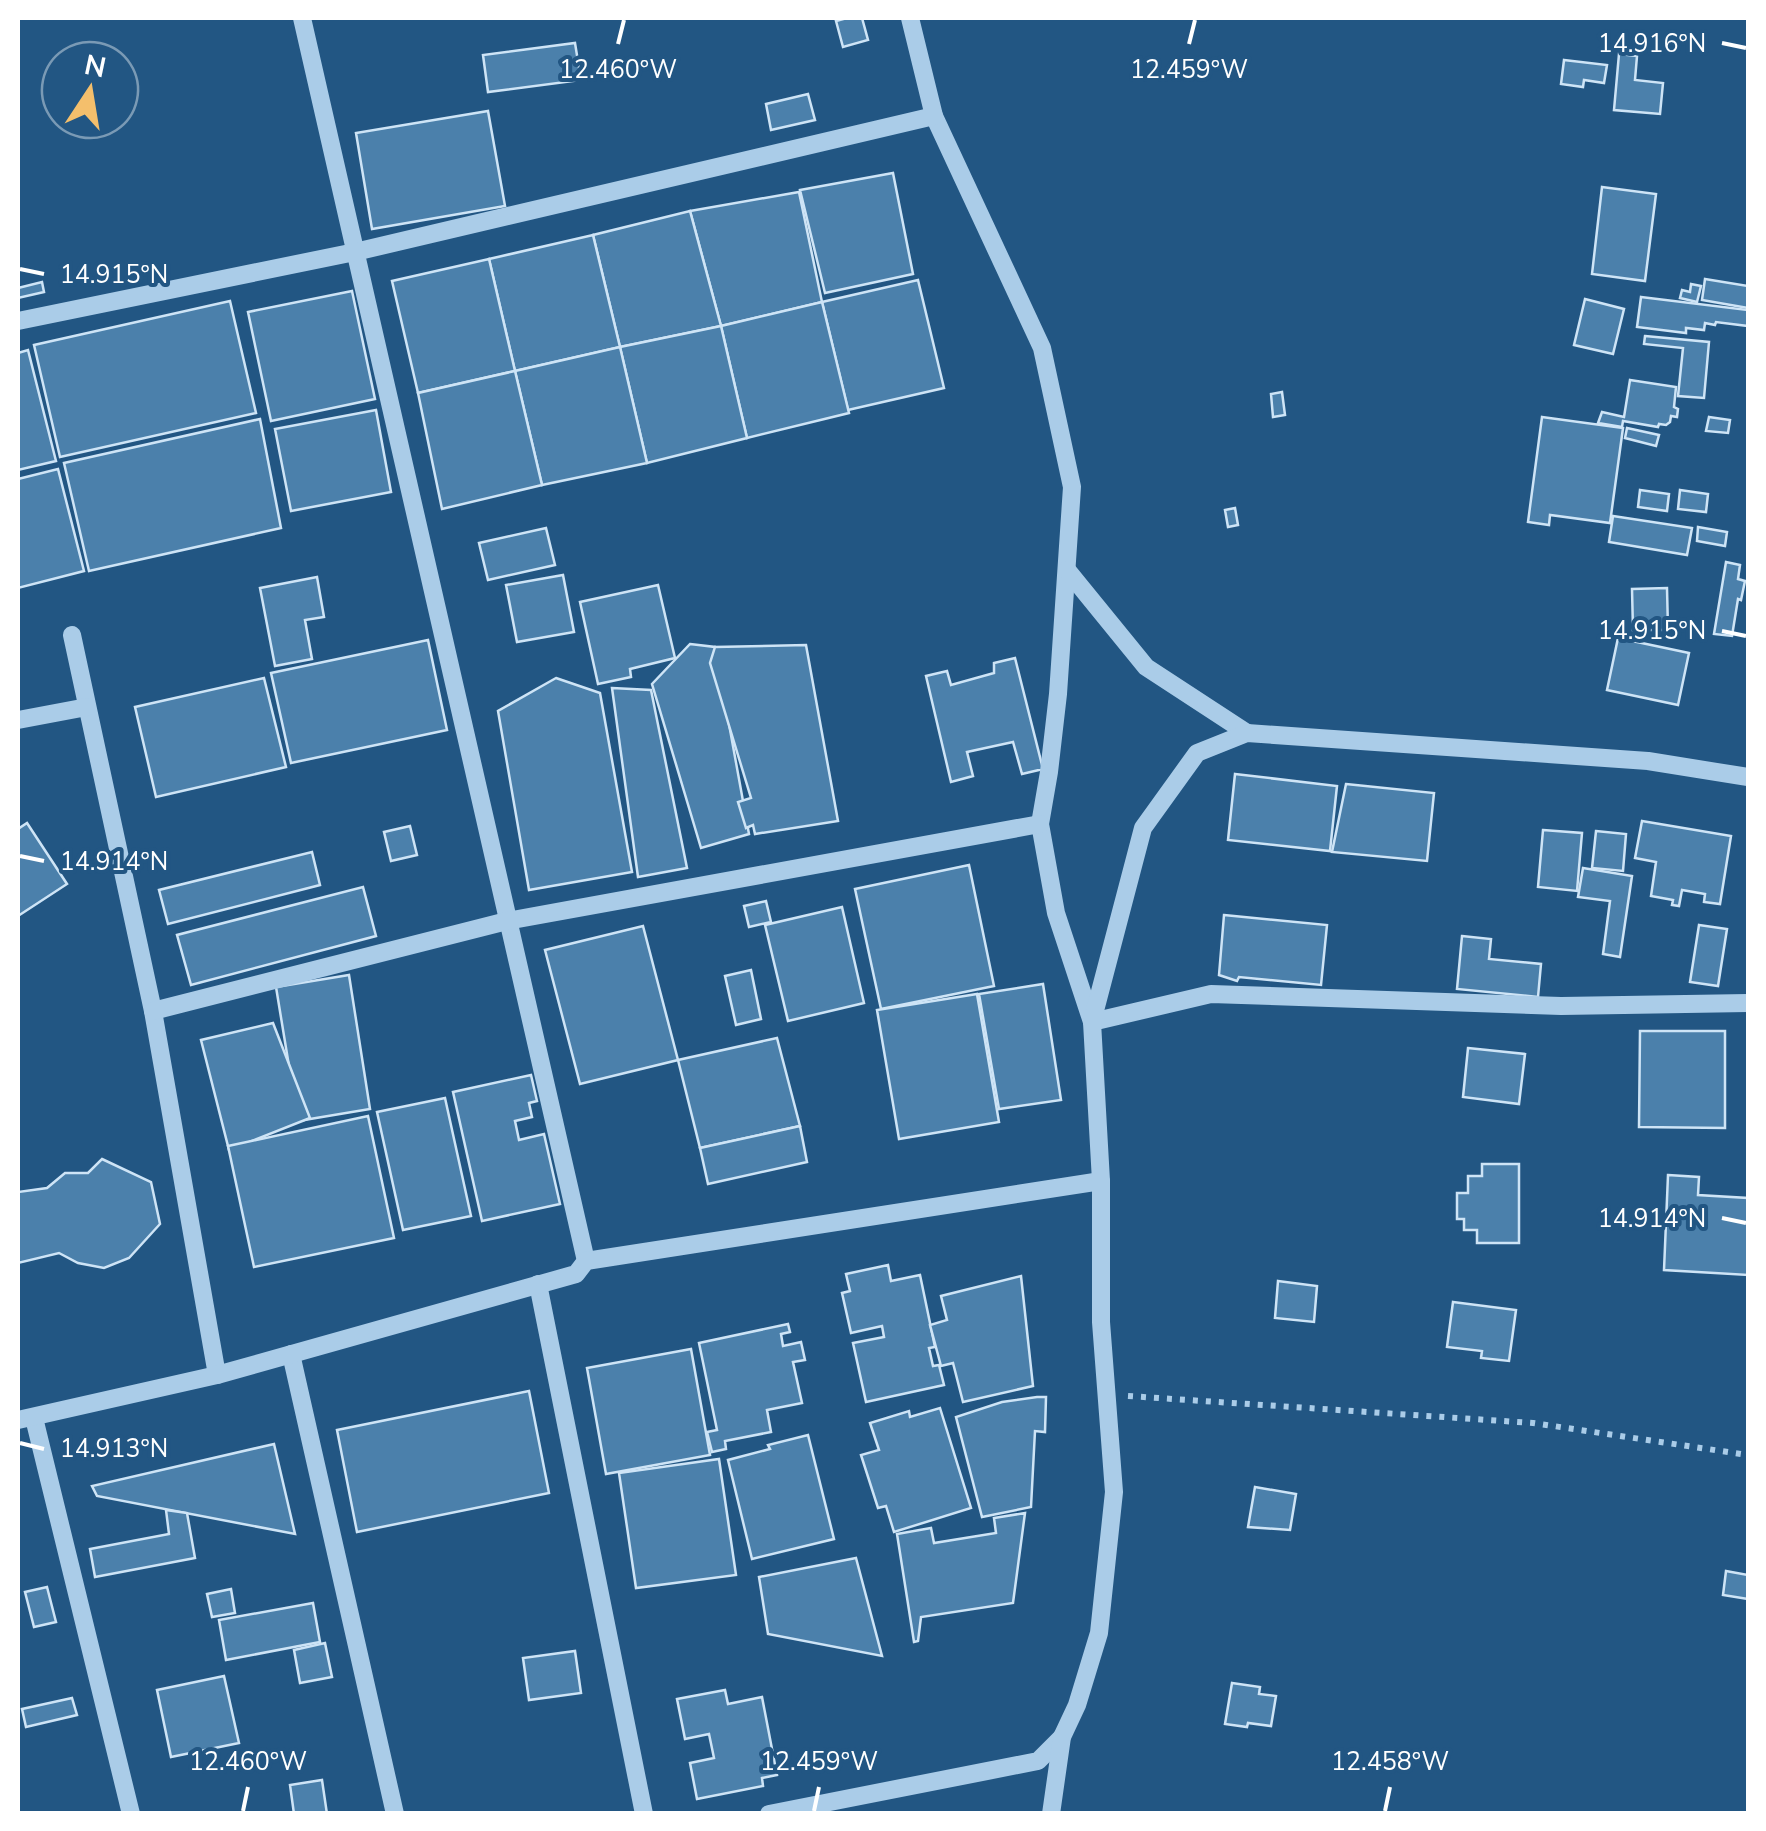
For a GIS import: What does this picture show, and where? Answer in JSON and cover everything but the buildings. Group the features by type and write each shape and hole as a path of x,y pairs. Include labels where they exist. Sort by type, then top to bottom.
{"street":[{"path":"302,18 586,1261"},
{"path":"770,1814 1038,1761 1062,1736 1078,1705 1098,1633 1114,1492 1101,1322 1101,1181 1092,1022 1056,913 1040,824 1058,694 1072,487 1042,348 934,116 910,18"},
{"path":"18,321 355,252 934,116"},
{"path":"1067,570 1146,667 1247,733"},
{"path":"72,634 152,1010 217,1375"},
{"path":"18,720 87,706"},
{"path":"1092,1022 1144,828 1197,753 1247,733 1648,760 1748,777"},
{"path":"152,1010 508,921 1040,824"},
{"path":"1092,1022 1211,994 1561,1006 1748,1004"},
{"path":"132,1814 26,1419 217,1375 576,1274 586,1261 1101,1181"},
{"path":"538,1284 644,1814"},
{"path":"292,1354 395,1814"},
{"path":"1050,1814 1062,1736"}],"path":[{"path":"1107,1395 1533,1423 1748,1456"}]}
